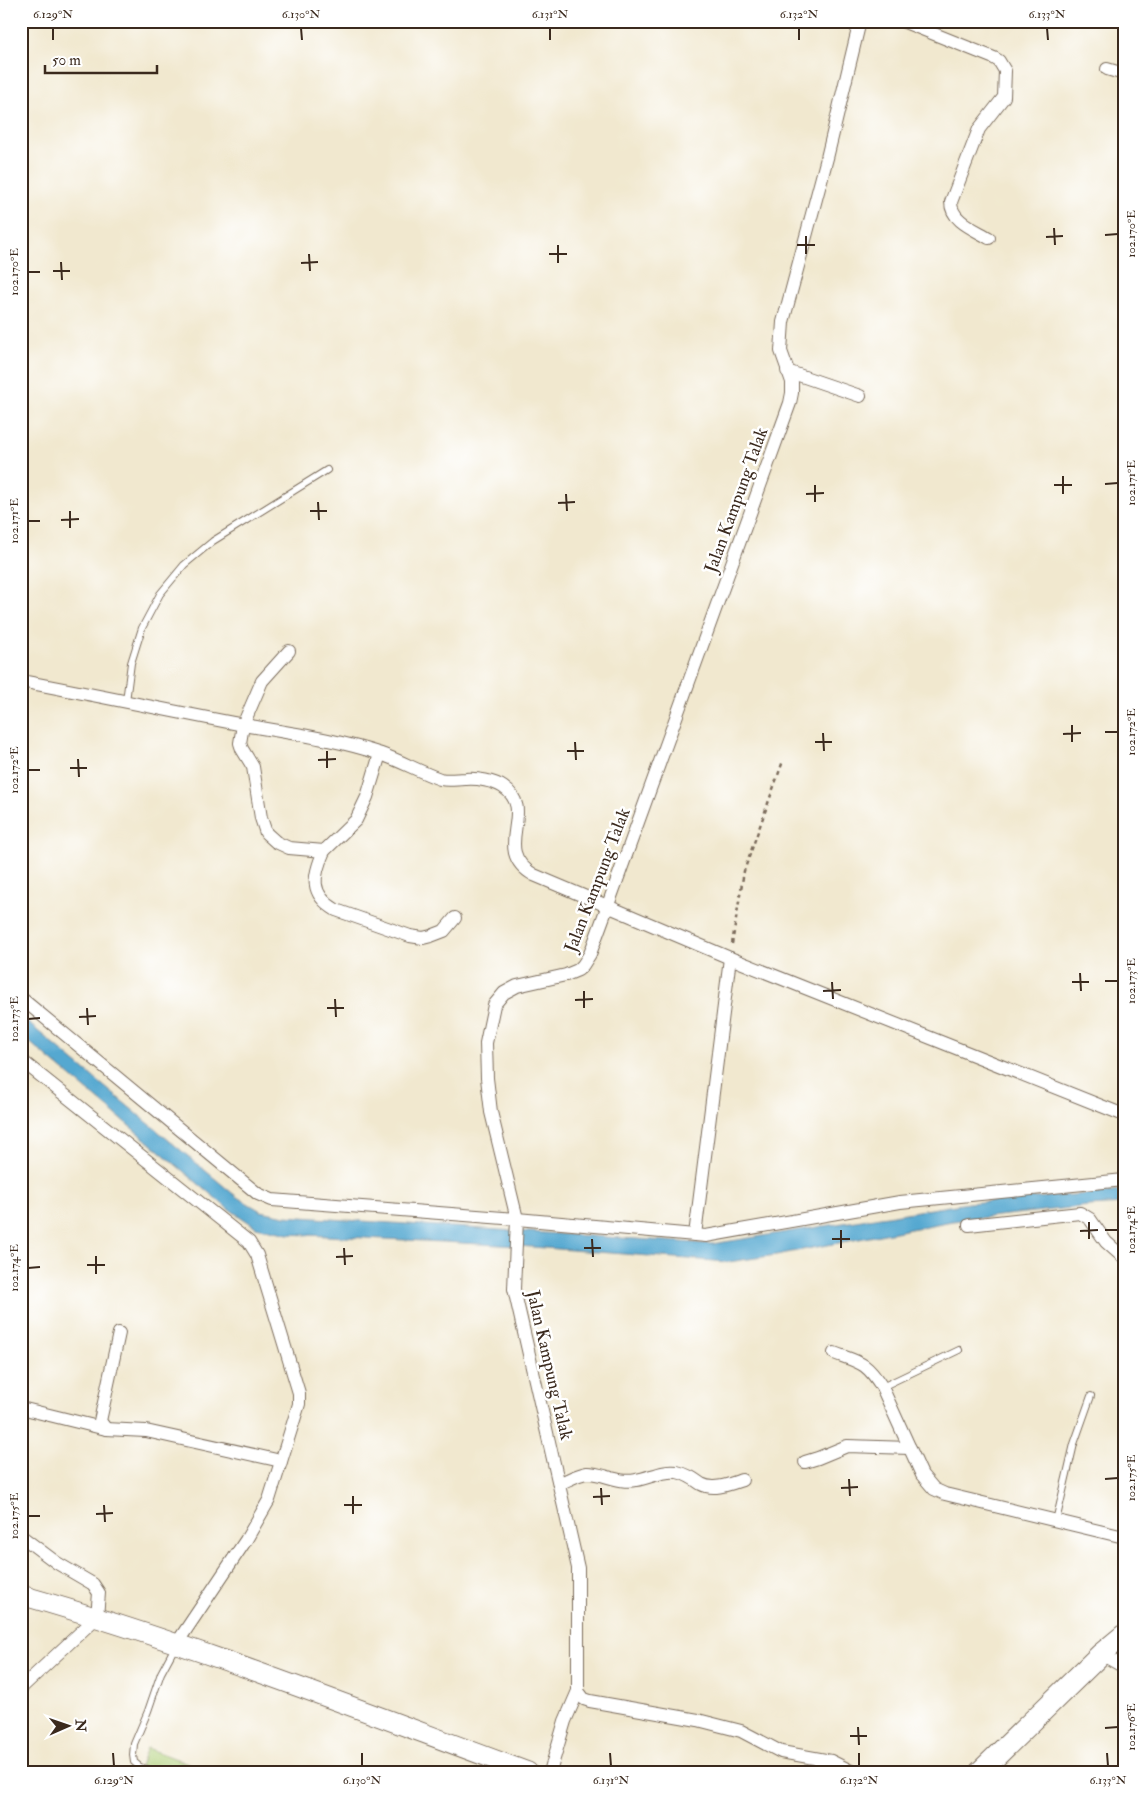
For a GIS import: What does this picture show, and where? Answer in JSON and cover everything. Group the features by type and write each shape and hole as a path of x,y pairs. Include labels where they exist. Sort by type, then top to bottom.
{"main road":[{"path":"980,1772 1101,1654 1124,1635"}],"street":[{"name":"Jalan Kampung Talak","path":"550,1772 565,1721 578,1690 578,1568 514,1289 516,1223 491,1112 487,1078 486,1043 492,1012 498,998 510,988 566,975 578,970 583,965 590,954 608,905 790,403 792,382 781,351 783,322 860,21"},
{"path":"902,21 994,58 999,61 1005,71 1004,97 979,129 951,202 956,218 989,238"},
{"path":"1107,69 1124,74"},
{"path":"788,372 860,396"},
{"path":"289,651 262,681 243,725 240,743 253,767 261,818 266,833 284,847 324,851"},
{"path":"21,681 324,739 380,754 442,779 473,779 493,782 503,786 516,802 518,812 513,845 515,854 519,863 534,875 730,958 1124,1115"},
{"path":"380,754 367,797 356,820 324,851 316,869 316,888 328,905 336,910 418,938 439,934 455,918"},
{"path":"695,1235 730,958"},
{"path":"21,998 262,1197 276,1201 516,1223 710,1236 900,1202 1124,1180"},
{"path":"21,1060 246,1238 257,1255 299,1393 299,1404 269,1500 246,1540 177,1643"},
{"path":"969,1224 1080,1213 1087,1216 1106,1242 1124,1258"},
{"path":"106,1429 100,1421 119,1333"},
{"path":"834,1353 867,1367 882,1386 925,1480 939,1492 1124,1537"},
{"path":"21,1408 106,1429 146,1431 281,1461"},
{"path":"805,1462 820,1458 847,1446 910,1448"},
{"path":"559,1484 586,1473 622,1481 678,1472 691,1477 703,1485 712,1486 723,1486 742,1480"},
{"path":"21,1536 57,1563 93,1584 99,1592 97,1617 21,1688"},
{"path":"21,1595 177,1643 528,1772"},
{"path":"1101,1654 1124,1667"},
{"path":"578,1690 584,1699 590,1701 698,1720 744,1732 781,1752 831,1760 853,1772"}],"lane":[{"path":"126,701 131,663 142,628 160,594 184,566 213,541 327,470"},
{"path":"882,1386 959,1350"},
{"path":"1056,1521 1074,1444 1091,1396"},
{"path":"158,1772 140,1767 134,1762 132,1755 134,1744 148,1712 160,1673 177,1643"}],"path":[{"path":"730,958 744,871 783,761"}],"green space":[{"path":"147,1748 212,1772 138,1772"}],"water":[{"path":"21,1017 237,1197 261,1211 285,1216 712,1244 968,1203 1124,1191 1124,1204 1088,1206 952,1221 776,1255 728,1262 519,1246 289,1234 256,1227 226,1207 21,1035"}]}
